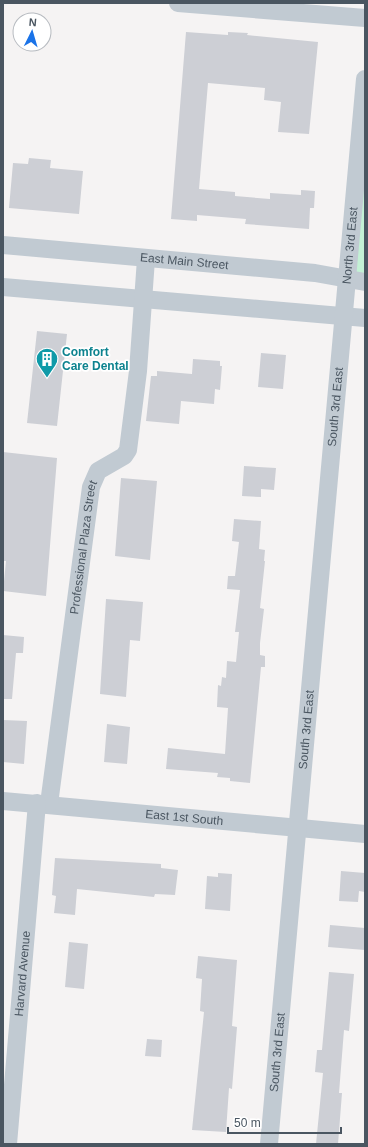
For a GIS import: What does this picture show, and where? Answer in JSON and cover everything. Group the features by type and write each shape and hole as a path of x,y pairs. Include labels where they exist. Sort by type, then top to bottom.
{"street":[{"path":"178,3 365,18"},
{"name":"North 3rd East","path":"344,316 365,79"},
{"name":"East Main Street","path":"3,245 315,273 347,280 365,282"},
{"name":"Professional Plaza Street","path":"43,804 91,487 98,471 124,456 128,450 137,378 146,259"},
{"path":"3,287 365,318"},
{"name":"South 3rd East","path":"270,1144 297,828 344,316"},
{"name":"East 1st South","path":"3,801 365,834"},
{"name":"Harvard Avenue","path":"8,1144 43,804"}],"green space":[{"path":"365,82 365,282 347,280"}],"building":[{"path":"186,32 228,35 228,32 248,33 247,35 318,42 309,134 278,132 281,102 264,100 265,88 208,83 199,189 235,192 235,196 270,199 270,193 301,195 301,190 315,191 314,208 310,208 309,229 245,224 246,219 197,215 197,221 171,219"},
{"path":"29,158 51,160 50,168 83,171 79,214 9,208 13,163 28,164"},
{"name":"Comfort Care Dental","path":"37,331 67,334 57,426 27,423"},
{"path":"261,353 286,355 283,389 258,387"},
{"path":"193,359 220,361 220,366 222,366 220,390 215,389 214,404 181,401 179,424 146,421 151,376 157,376 157,371 192,374"},
{"path":"3,452 57,458 46,596 3,591 6,561 3,561"},
{"path":"244,466 276,468 274,490 261,489 261,497 242,496"},
{"path":"121,478 157,481 150,560 115,556"},
{"path":"234,519 261,521 259,549 265,550 260,608 264,609 260,655 265,656 265,667 261,667 250,783 230,781 230,778 217,777 218,773 166,769 168,748 225,754 228,708 217,707 218,685 221,686 222,677 226,678 227,661 236,662 239,632 235,632 240,590 227,589 228,576 235,576 239,542 232,541"},
{"path":"106,599 143,602 140,641 130,640 126,697 100,694"},
{"path":"3,635 24,637 23,653 16,653 12,699 3,699"},
{"path":"3,720 27,721 24,764 3,762"},
{"path":"107,724 130,727 127,764 104,762"},
{"path":"55,858 161,864 161,868 178,870 175,895 155,894 154,897 77,889 75,915 54,913 56,896 52,895"},
{"path":"341,871 365,873 365,892 359,891 358,902 339,901"},
{"path":"218,873 232,874 230,911 205,909 207,876 218,877"},
{"path":"330,925 365,928 365,950 328,947"},
{"path":"69,942 88,944 84,989 65,987"},
{"path":"198,956 237,960 232,1026 237,1027 232,1089 229,1088 226,1132 192,1130 204,1012 200,1011 202,979 196,978"},
{"path":"329,972 354,974 349,1031 344,1030 339,1093 342,1093 338,1144 316,1144 323,1073 315,1072 317,1050 322,1050"},
{"path":"147,1039 162,1040 161,1057 145,1056"}],"place":[{"name":"Comfort Care Dental","path":"47,378"}]}
